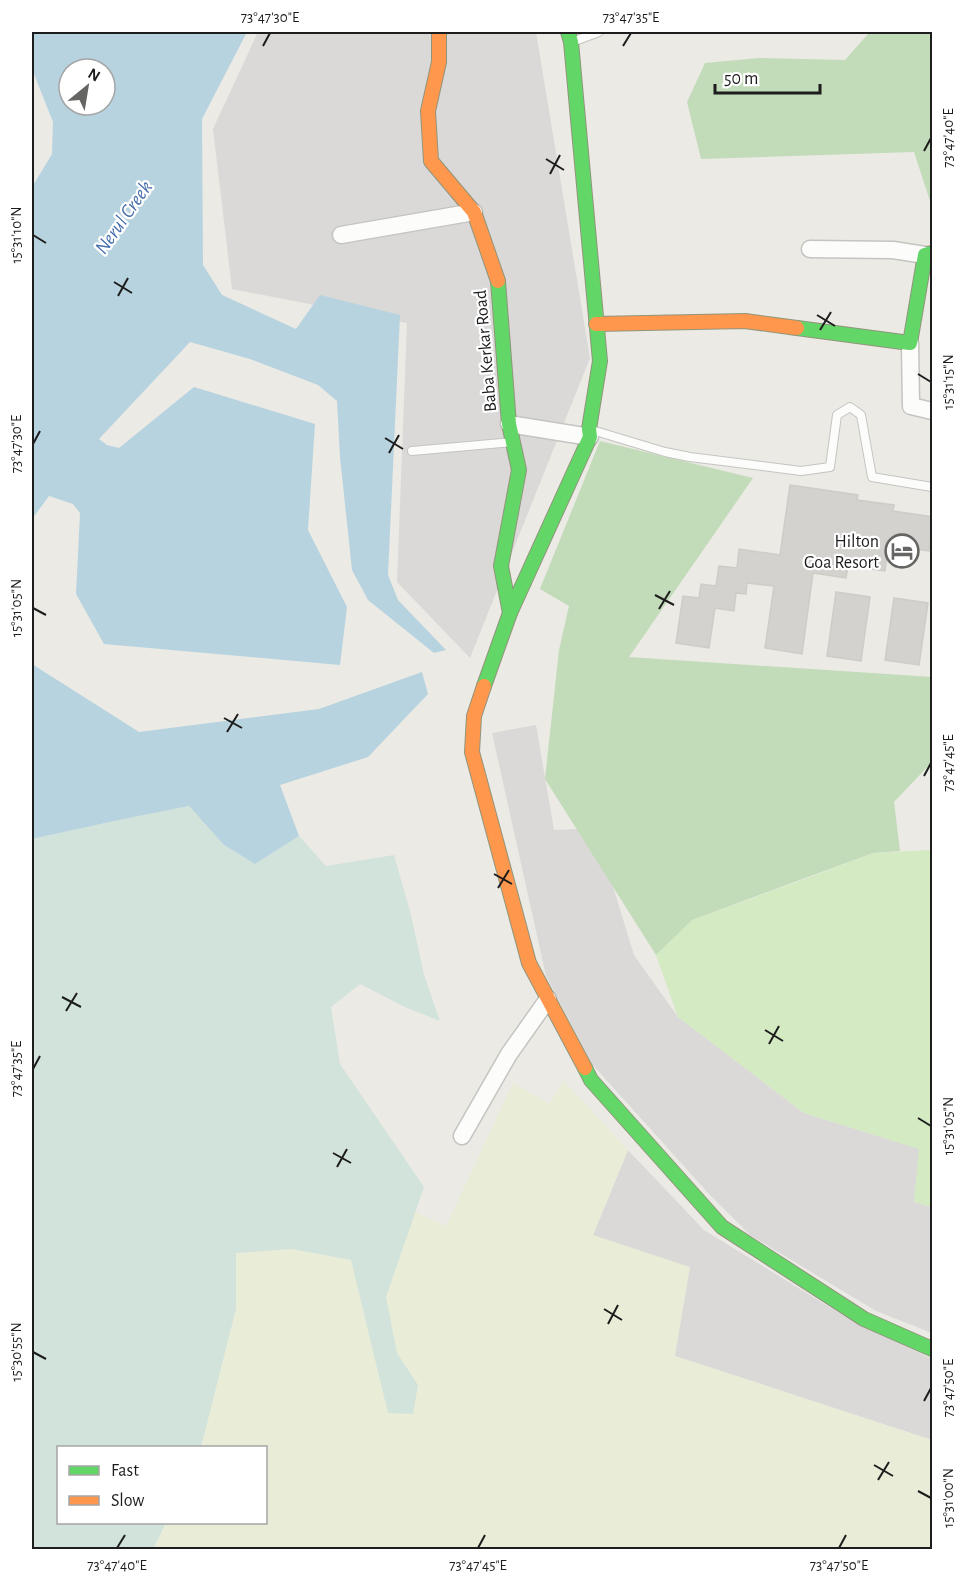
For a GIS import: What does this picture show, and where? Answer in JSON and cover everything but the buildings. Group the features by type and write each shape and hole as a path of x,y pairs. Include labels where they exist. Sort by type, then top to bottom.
{"main road":[{"name":"Baba Kerkar Road","path":"439,32 439,62 428,111 431,161 474,212 498,281 509,424 519,470 501,566 510,613"},
{"path":"570,37 600,361 589,433 510,613 474,716 472,752 529,963 591,1080 722,1227 864,1319 933,1348"},
{"path":"596,324 745,321 910,343 929,254"}],"street":[{"path":"341,235 474,212"},
{"path":"810,249 893,250 929,254"},
{"path":"910,343 911,406 933,411"},
{"path":"509,424 589,433"},
{"path":"462,1136 509,1054 548,999"}],"lane":[{"path":"570,37 599,32"},
{"path":"589,433 665,452 801,471 830,467 837,415 850,407 861,415 872,477 933,487"},
{"path":"412,451 513,442"}],"shaded area":[{"path":"258,32 536,32 590,358 470,658 397,582 407,323 232,289 213,129"},
{"path":"536,725 554,830 595,828 634,955 678,1017 804,1113 920,1149 914,1202 932,1207 932,1333 876,1311 750,1235 709,1194 592,1064 546,976 492,733"},
{"path":"189,806 224,845 255,864 299,836 326,866 394,855 411,915 424,975 440,1021 405,1007 360,984 331,1007 340,1064 424,1187 386,1297 397,1353 418,1385 413,1414 388,1413 351,1260 292,1249 236,1253 236,1309 201,1446 57,1446 57,1524 166,1524 153,1549 32,1549 32,839"},
{"path":"628,1150 704,1230 844,1316 932,1359 932,1440 675,1356 593,1235"}],"green space":[{"path":"868,32 932,32 932,201 930,201 914,152 701,159 687,102 705,63 759,58 845,60"},
{"path":"600,441 753,478 629,657 932,677 932,762 894,802 900,851 873,853 692,920 656,955 545,779 559,650 569,606 540,589"},
{"path":"932,850 932,1207 914,1202 919,1149 804,1113 678,1017 656,955 692,920 873,853"},
{"path":"564,1081 628,1150 593,1235 690,1267 675,1356 932,1440 932,1549 153,1550 166,1524 267,1524 267,1446 201,1446 236,1309 235,1253 292,1249 351,1260 388,1413 418,1385 397,1353 386,1297 415,1212 446,1226 513,1083 549,1104"}],"water":[{"name":"Nerul Creek","path":"32,32 247,32 202,119 203,265 222,295 296,329 320,295 400,315 388,575 398,600 446,650 434,653 368,600 352,570 340,457 337,401 318,385 250,359 190,342 99,439 107,445 119,448 194,387 315,424 308,530 347,607 340,665 104,644 76,594 80,513 73,504 49,496 32,519 32,187 52,154 53,122 32,69"},
{"path":"32,664 139,732 319,709 422,672 428,694 368,757 280,785 299,836 255,864 224,845 189,806 32,839"}],"traffic: fast":[{"path":"484,686 510,613 590,437 589,429 600,361 571,42 568,32"},
{"path":"797,328 910,343 925,255 932,253"},
{"path":"498,281 509,424 519,470 501,566 510,613"},
{"path":"585,1068 591,1080 722,1227 864,1319 932,1349"}],"traffic: slow":[{"path":"439,32 439,62 428,111 431,161 474,212 498,281"},
{"path":"596,324 745,321 797,328"},
{"path":"484,686 474,716 472,752 529,963 585,1068"}],"place":[{"name":"Hilton Goa Resort","path":"902,551"}]}
